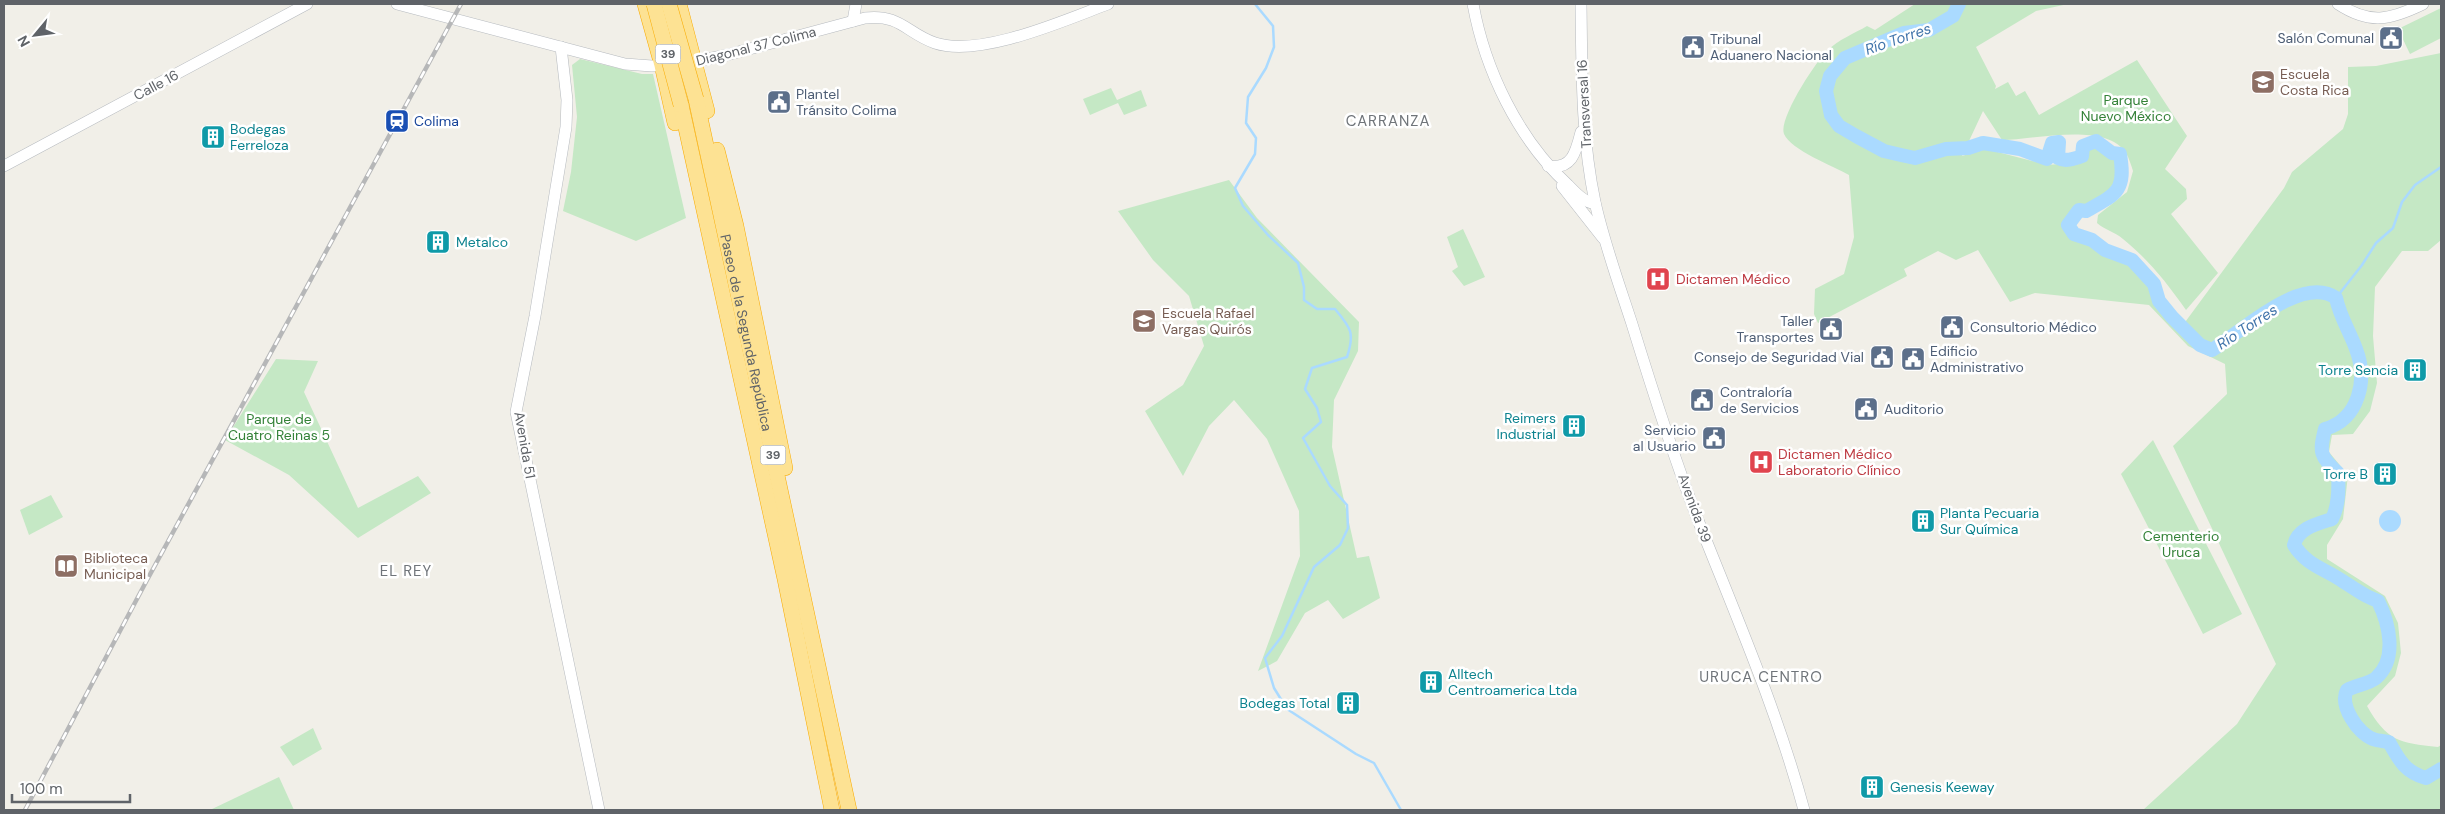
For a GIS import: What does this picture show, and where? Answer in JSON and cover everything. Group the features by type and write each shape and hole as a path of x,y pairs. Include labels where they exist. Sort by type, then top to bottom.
{"highway":[{"path":"644,4 662,66 744,435 785,579"},
{"name":"Paseo de la Segunda República","path":"654,4 681,105 785,579 832,810"},
{"name":"Paseo de la Segunda República","path":"669,4 696,99 850,810"},
{"path":"679,4 736,226 782,446 801,583"}],"main road":[{"name":"Calle 16","path":"4,166 308,4"},
{"name":"Diagonal 37 Colima","path":"397,4 625,64 662,66 695,62 727,55 853,21 877,17 891,19 935,43 975,44 1019,37 1108,4"},
{"path":"853,21 856,4"},
{"path":"1473,4 1482,40 1497,79 1533,147 1583,216 1606,242"},
{"name":"Transversal 16","path":"1581,4 1586,149 1596,203"},
{"path":"2338,4 2354,15 2367,18 2394,16 2423,4"},
{"name":"Avenida 51","path":"561,47 566,100 566,127 535,316 516,412 599,810"},
{"path":"1548,166 1557,168 1572,160 1584,121"},
{"path":"1548,166 1577,194 1590,204 1596,203"},
{"name":"Avenida 39","path":"1596,203 1606,242 1651,384 1693,507 1755,661 1804,810"}],"green space":[{"name":"Parque Nuevo México","path":"1915,4 2068,4 2036,11 1976,47 1996,86 1995,89 2008,82 2016,96 2025,91 2039,115 2137,60 2187,136 2165,169 2186,189 2187,199 2171,214 2218,273 2186,310 2165,281 2141,255 2120,237 2097,223 2098,215 2127,192 2133,171 2126,153 2116,143 2103,137 2068,134 2002,140 1983,111 1962,156 1986,149 2048,165 2080,162 2088,148 2098,146 2117,159 2116,178 2111,189 2087,207 2079,205 2064,225 2070,235 2129,264 2150,287 2156,302 2180,329 2284,188 2292,172 2343,129 2348,114 2348,67 2376,66 2441,53 2441,240 2428,251 2402,251 2375,287 2373,336 2377,383 2370,411 2353,434 2332,435 2329,452 2348,475 2343,519 2327,545 2327,559 2385,596 2398,623 2401,653 2395,676 2367,706 2381,727 2395,738 2413,744 2438,747 2441,745 2441,810 2143,810 2237,724 2276,664 2173,446 2227,394 2225,364 2188,346 2149,305 2035,293 2010,302 1978,250 1956,260 1938,251 1904,269 1907,276 1818,323 1814,314 1815,289 1844,274 1854,237 1849,175 1803,152 1788,140 1784,134 1787,116 1807,77 1822,56 1832,46 1867,26 1875,30"},
{"path":"2441,8 2441,38 2410,54 2398,29"},
{"path":"580,59 642,74 653,74 686,218 636,241 563,211 571,172 577,117 572,65"},
{"path":"1111,88 1117,100 1141,90 1147,106 1124,115 1118,103 1090,115 1083,99"},
{"path":"1229,180 1257,218 1359,322 1358,351 1334,400 1332,447 1357,558 1369,556 1380,598 1343,619 1328,600 1305,613 1277,661 1258,671 1300,556 1299,511 1267,439 1234,400 1209,426 1183,476 1145,411 1183,385 1204,346 1189,296 1153,260 1118,211"},
{"path":"1463,229 1485,277 1464,286 1452,271 1458,267 1447,237"},
{"name":"Parque de Cuatro Reinas 5","path":"276,359 318,361 304,392 358,508 418,476 431,493 358,538 289,475 225,440"},
{"name":"Cementerio Uruca","path":"2153,440 2242,614 2203,634 2121,474"},
{"path":"51,495 63,517 29,535 20,510"},
{"path":"313,728 322,749 293,766 280,747"},
{"path":"279,777 294,810 210,810"}],"water":[{"path":"2386,510 2394,510 2401,517 2401,525 2394,532 2386,532 2379,525 2379,517"}],"waterway":[{"path":"1255,4 1273,26 1274,47 1266,68 1248,97 1246,123 1256,138 1255,154 1235,188 1243,206 1268,235 1298,263 1304,287 1304,300 1317,309 1335,309 1348,326 1351,336 1347,357 1312,368 1305,389 1317,408 1321,422 1303,438 1330,486 1347,505 1348,528 1340,545 1314,567 1282,636 1265,658 1274,688 1287,709 1356,754 1374,763 1401,810"},
{"name":"Río Torres","path":"1959,4 1953,16 1929,30 1904,33 1845,58 1830,76 1826,91 1831,115 1839,126 1884,151 1915,158 1946,149 1968,148 1983,143 2020,149 2047,159 2052,143 2059,142 2058,158 2067,160 2082,156 2083,146 2096,141 2112,153 2120,154 2122,176 2117,190 2105,200 2086,211 2079,210 2068,225 2074,234 2092,240 2105,250 2132,260 2154,284 2159,301 2172,317 2200,345 2212,350 2255,319 2289,299 2306,293 2322,293 2336,298 2360,361 2361,373 2358,397 2346,417 2337,424 2325,429 2323,437 2322,454 2338,473 2338,497 2332,519 2314,525 2304,531 2296,539 2294,545 2311,563 2364,595 2378,601 2382,610 2388,630 2389,651 2387,661 2383,670 2376,678 2347,690 2345,696 2351,718 2367,736 2375,740 2389,742 2403,764 2413,772 2426,778 2441,769"},
{"path":"2336,298 2362,265 2376,243 2393,228 2402,202 2415,185 2441,167"}],"railway":[{"path":"25,810 147,580 461,4"}],"place":[{"name":"Salón Comunal","path":"2391,38"},
{"name":"Tribunal Aduanero Nacional","path":"1693,47"},
{"name":"Escuela Costa Rica","path":"2263,82"},
{"name":"Plantel Tránsito Colima","path":"779,102"},
{"name":"Colima","path":"397,121"},
{"name":"Bodegas Ferreloza","path":"213,137"},
{"name":"Metalco","path":"438,242"},
{"name":"Dictamen Médico","path":"1658,279"},
{"name":"Escuela Rafael Vargas Quirós","path":"1144,321"},
{"name":"Consultorio Médico","path":"1952,327"},
{"name":"Taller Transportes","path":"1831,329"},
{"name":"Consejo de Seguridad Vial","path":"1882,357"},
{"name":"Edificio Administrativo","path":"1913,359"},
{"name":"Torre Sencia","path":"2415,370"},
{"name":"Contraloría de Servicios","path":"1702,400"},
{"name":"Auditorio","path":"1866,409"},
{"name":"Reimers Industrial","path":"1574,426"},
{"name":"Servicio al Usuario","path":"1714,438"},
{"name":"Dictamen Médico Laboratorio Clínico","path":"1761,462"},
{"name":"Torre B","path":"2385,474"},
{"name":"Planta Pecuaria Sur Química","path":"1923,521"},
{"name":"Biblioteca Municipal","path":"66,566"},
{"name":"Alltech Centroamerica Ltda","path":"1431,682"},
{"name":"Bodegas Total","path":"1348,703"},
{"name":"Genesis Keeway","path":"1872,787"}],"district":[{"name":"CARRANZA","path":"1388,121"},
{"name":"EL REY","path":"406,571"},
{"name":"URUCA CENTRO","path":"1761,677"}]}
